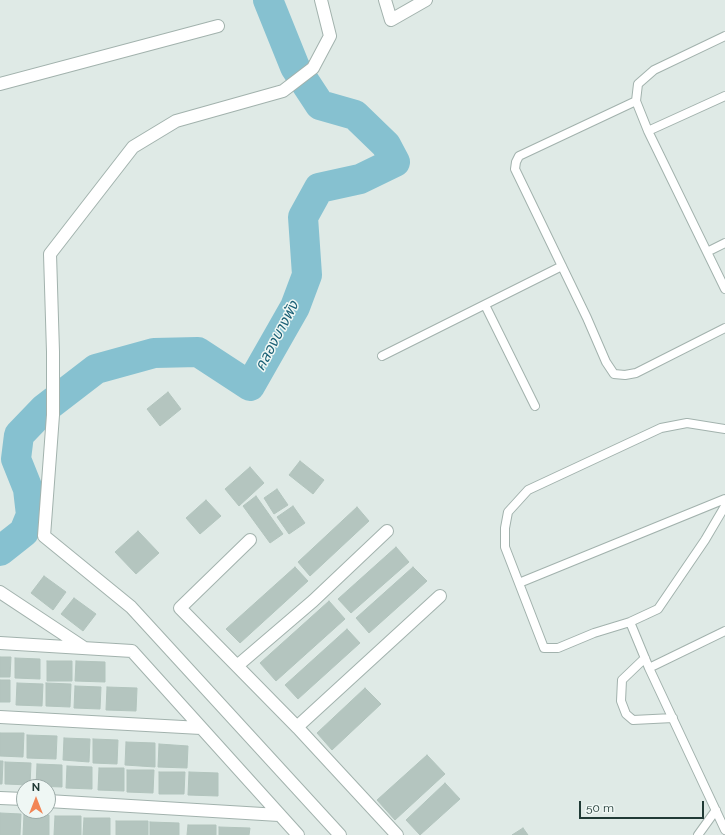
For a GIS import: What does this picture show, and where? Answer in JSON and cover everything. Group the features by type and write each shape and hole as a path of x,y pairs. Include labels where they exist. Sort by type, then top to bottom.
{"street":[{"path":"321,0 330,36 313,68 283,91 176,121 133,147 50,254 53,397 44,536 131,607 340,835"},
{"path":"385,0 391,20 426,0"},
{"path":"0,84 218,26"},
{"path":"237,666 313,601 387,531"},
{"path":"250,540 180,608 297,727 397,835"},
{"path":"0,592 84,648"},
{"path":"297,727 440,596"},
{"path":"0,643 132,651 298,835"},
{"path":"0,717 201,728"},
{"path":"0,798 16,799"},
{"path":"56,801 280,814"}],"lane":[{"path":"725,36 654,70 638,84 636,101 648,130 725,289"},
{"path":"648,130 725,96"},
{"path":"636,101 519,156 515,169 606,362 614,374 625,375 636,373 725,328"},
{"path":"707,252 725,244"},
{"path":"382,356 562,266"},
{"path":"485,305 535,406"},
{"path":"725,429 688,423 661,428 528,490 508,512 505,528 505,547 544,648 558,648 594,633 630,622 658,609 705,540 725,506"},
{"path":"519,583 725,499"},
{"path":"630,622 649,668 725,830"},
{"path":"649,668 725,631"},
{"path":"645,658 622,680 621,701 626,714 632,720 673,718"},
{"path":"698,835 716,810"}],"building":[{"path":"168,392 181,409 160,426 147,409"},
{"path":"300,461 324,480 313,494 289,475"},
{"path":"250,467 264,483 239,506 225,489"},
{"path":"277,489 288,505 274,514 264,498"},
{"path":"256,496 283,534 270,543 243,506"},
{"path":"206,500 221,516 200,534 186,518"},
{"path":"293,506 305,523 289,534 277,517"},
{"path":"357,507 369,521 310,576 298,562"},
{"path":"138,531 159,553 136,574 115,552"},
{"path":"396,547 409,562 351,613 338,599"},
{"path":"295,567 308,581 240,643 226,629"},
{"path":"413,567 427,581 369,633 356,618"},
{"path":"44,576 66,592 53,610 31,593"},
{"path":"74,598 96,614 83,631 61,614"},
{"path":"329,601 345,619 276,681 260,663"},
{"path":"347,629 360,643 298,699 285,685"},
{"path":"0,657 11,657 10,677 0,677"},
{"path":"15,658 40,659 40,679 15,678"},
{"path":"47,661 72,661 72,681 47,681"},
{"path":"76,661 105,662 105,682 75,681"},
{"path":"0,680 10,680 10,702 0,702"},
{"path":"17,683 43,684 42,706 16,705"},
{"path":"46,683 71,684 70,707 46,706"},
{"path":"75,686 101,687 100,709 74,708"},
{"path":"107,687 137,688 136,711 106,710"},
{"path":"365,688 381,704 332,750 317,733"},
{"path":"0,733 24,733 23,757 0,756"},
{"path":"27,735 57,736 56,759 27,758"},
{"path":"64,738 90,739 89,762 63,760"},
{"path":"93,739 118,740 117,764 93,763"},
{"path":"126,742 155,743 155,767 125,765"},
{"path":"159,744 188,746 187,768 158,767"},
{"path":"427,755 445,774 395,820 377,800"},
{"path":"0,761 3,761 2,784 0,784"},
{"path":"5,762 31,763 30,779 16,779 16,784 5,784"},
{"path":"37,764 62,765 62,787 56,787 56,779 36,779"},
{"path":"67,766 92,767 92,789 66,788"},
{"path":"99,768 124,768 124,791 98,790"},
{"path":"127,770 154,770 153,793 127,792"},
{"path":"159,772 185,772 184,794 159,794"},
{"path":"189,772 218,773 218,796 188,795"},
{"path":"445,783 460,799 420,835 406,820"},
{"path":"0,813 16,814 16,819 21,819 20,835 0,835"},
{"path":"56,816 81,816 81,835 54,835"},
{"path":"84,818 110,818 110,835 83,835"},
{"path":"24,819 49,819 49,835 23,835"},
{"path":"116,821 148,821 148,835 116,835"},
{"path":"150,822 179,823 179,835 150,835"},
{"path":"188,825 216,825 216,835 187,835"},
{"path":"219,827 250,828 249,835 219,835"},
{"path":"523,828 528,835 512,835"}],"waterway":[{"name":"คลองบางพัง","path":"0,551 24,532 31,515 28,489 16,459 19,435 44,409 96,369 154,353 198,352 250,386 295,307 307,275 303,217 319,188 360,179 395,162 386,145 355,115 320,105 295,67 268,0"}]}
